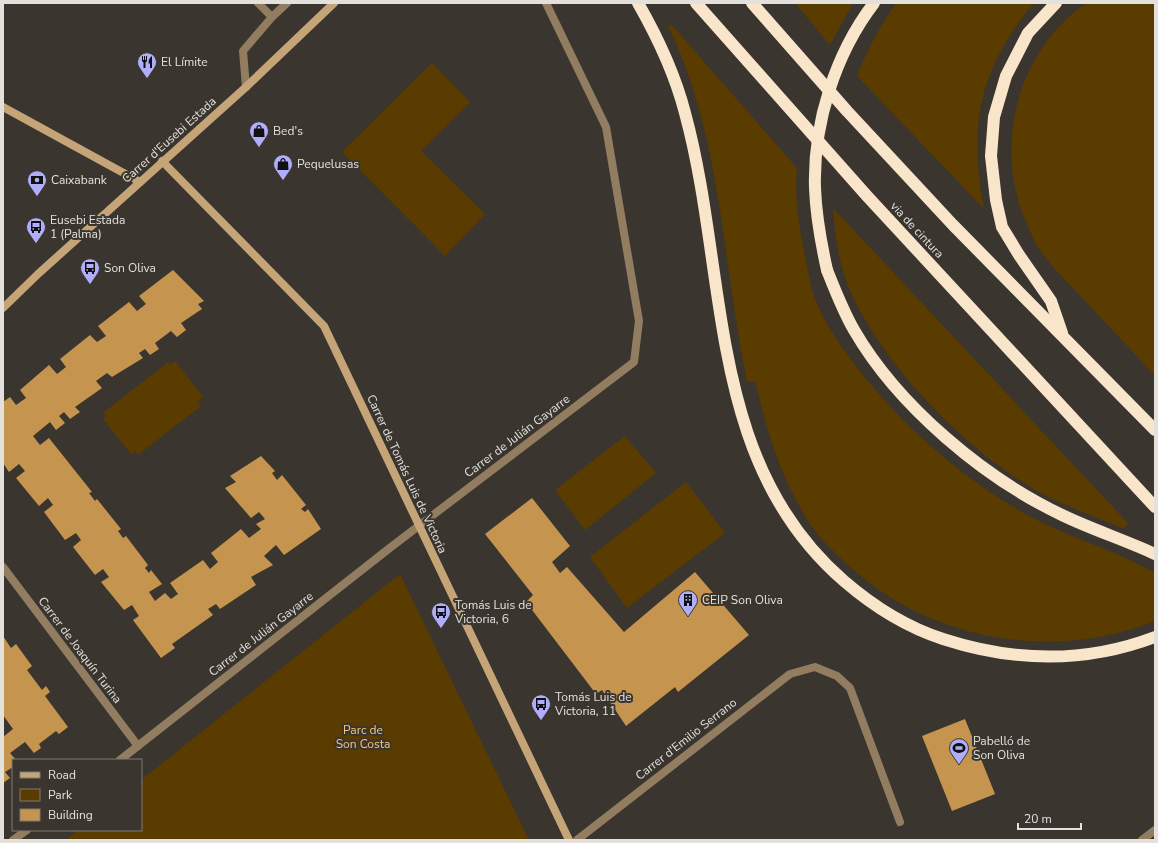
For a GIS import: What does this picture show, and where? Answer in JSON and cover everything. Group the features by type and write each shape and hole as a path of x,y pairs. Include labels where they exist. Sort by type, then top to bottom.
{"highway":[{"path":"638,3 663,50 679,92 687,121 705,213 721,326 737,402 749,440 764,475 782,509 805,541 831,570 861,596 894,618 929,635 966,646 1004,655 1042,658 1081,656 1120,648 1155,637"},
{"name":"via de cintura","path":"696,3 792,114 1155,507"},
{"path":"752,3 847,111 953,226 1155,430"},
{"path":"874,3 852,36 837,69 825,108 817,149 815,188 818,221 827,270 839,300 855,331 876,362 902,394 963,453 998,479 1055,512 1155,554"},
{"path":"1056,3 1028,33 1006,76 994,117 991,156 996,200 1002,227 1019,255 1051,301 1063,336"}],"street":[{"path":"258,3 272,17"},
{"path":"246,87 243,51 272,17 287,3"},
{"name":"Carrer d'Eusebi Estada","path":"3,308 162,161 246,87 334,3"},
{"name":"Carrer de Julián Gayarre","path":"121,759 391,547 634,362 639,321 606,127 546,3"},
{"path":"3,107 140,182"},
{"name":"Carrer de Tomás Luis de Victoria","path":"162,161 324,326 418,527 569,840"},
{"name":"Carrer de Joaquín Turina","path":"3,567 138,746"},
{"name":"Carrer d'Emilio Serrano","path":"577,840 790,674 815,667 837,676 850,688 900,822"},
{"path":"1142,840 1155,830"},
{"path":"14,840 26,831"}],"green space":[{"path":"795,3 853,3 830,45"},
{"path":"896,3 1034,3 1015,27 1001,51 990,75 982,99 978,124 977,151 979,179 984,209 857,76 874,38"},
{"path":"1087,3 1155,3 1155,376 1062,277 1037,246 1021,208 1013,176 1011,143 1013,127 1020,94 1025,81 1046,42 1065,20"},
{"path":"672,25 797,168 796,192 798,215 815,299 830,329 863,375 897,414 934,449 974,481 1033,518 1152,571 1155,575 1155,621 1116,633 1075,640 1034,641 993,637 953,627 915,611 880,590 847,564 818,535 800,507 776,455 755,381 747,381 710,155 700,111 686,68 668,26"},
{"path":"432,63 470,102 421,151 485,214 445,256 342,152"},
{"path":"833,208 1128,523 1124,529 1054,500 1025,484 995,463 937,412 887,353 867,322 851,293 843,272 838,251"},
{"path":"175,361 203,397 198,401 201,406 138,455 135,451 131,454 103,419 106,416 103,413 168,362 170,365"},
{"path":"625,436 656,473 585,530 555,490"},
{"path":"686,482 725,533 627,608 590,557"},
{"name":"Parc de Son Costa","path":"400,574 529,840 66,840 77,831 142,831 142,779"}],"building":[{"path":"173,270 204,301 198,304 202,309 181,323 186,330 177,337 171,331 155,343 159,349 150,355 145,349 139,353 143,358 112,377 107,373 96,381 102,388 75,407 80,412 70,419 64,412 59,416 65,423 56,430 50,422 33,436 40,445 49,438 92,492 89,493 95,501 97,499 121,529 118,531 123,538 126,536 148,565 145,568 149,573 151,570 162,584 149,592 155,601 165,593 171,599 178,594 170,583 203,560 210,569 218,562 211,553 241,529 249,538 261,529 256,524 265,519 259,512 251,518 225,488 236,482 230,476 261,456 275,471 272,473 277,480 282,475 306,505 301,509 305,512 308,509 321,529 284,555 276,545 264,556 273,565 251,577 256,585 220,609 216,604 208,609 213,615 172,644 175,648 161,658 133,620 139,616 132,605 124,610 101,582 109,577 103,569 95,575 73,547 81,540 76,533 65,540 44,512 53,505 48,498 39,506 16,478 25,471 19,464 9,472 3,463 3,402 10,397 16,405 26,398 20,390 49,365 57,374 66,367 60,359 90,335 97,342 106,336 98,326 129,302 137,311 146,304 139,296"},
{"name":"CEIP Son Oliva","path":"532,498 570,546 552,562 560,573 567,567 624,632 695,572 749,635 678,692 675,687 626,726 602,690 596,694 526,602 533,595 485,534"},
{"path":"3,636 11,648 16,644 32,666 27,670 42,690 46,686 50,692 45,696 68,727 59,734 56,731 39,744 41,748 34,753 25,742 10,753 15,759 12,759 12,768 5,772 10,778 3,783 3,737 13,729 3,715"},
{"name":"Pabelló de Son Oliva","path":"965,719 995,794 952,811 922,736"}],"place":[{"name":"El Límite","path":"147,79"},
{"name":"Bed's","path":"259,148"},
{"name":"Pequelusas","path":"283,181"},
{"name":"Caixabank","path":"37,197"},
{"name":"Eusebi Estada 1 (Palma)","path":"36,244"},
{"name":"Son Oliva","path":"90,285"},
{"name":"CEIP Son Oliva","path":"688,617"},
{"name":"Tomás Luis de Victoria, 6","path":"441,629"},
{"name":"Tomás Luis de Victoria, 11","path":"541,721"},
{"name":"Pabelló de Son Oliva","path":"959,765"}]}
